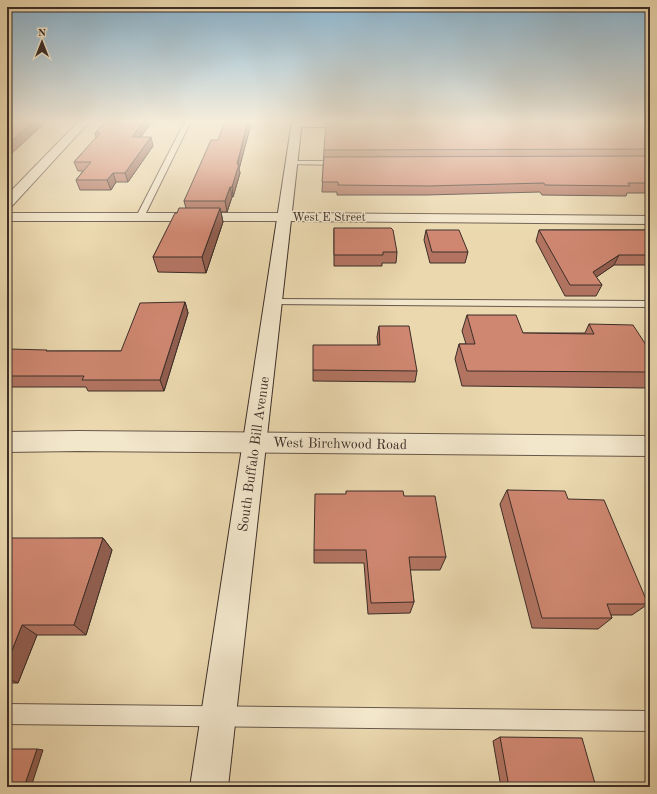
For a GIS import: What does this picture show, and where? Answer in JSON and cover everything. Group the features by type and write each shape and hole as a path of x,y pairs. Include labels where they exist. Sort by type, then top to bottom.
{"street":[{"path":"7,203 50,158"},
{"name":"South Buffalo Bill Avenue","path":"209,787 293,158"},
{"name":"West E Street","path":"7,217 285,217 650,220"},
{"name":"West Birchwood Road","path":"7,442 255,442 650,446"}],"lane":[{"path":"140,217 170,158"},
{"path":"292,163 347,163"},
{"path":"274,302 650,304"},
{"path":"7,714 650,721"}],"building":[{"path":"78,158 136,158 125,173 113,173 107,180 76,180 91,162 74,162"},
{"path":"203,158 239,158 237,164 239,164 232,187 230,187 225,201 184,201"},
{"path":"324,158 650,158 650,183 628,183 630,186 545,185 544,183 428,186 338,185 338,182 322,182"},
{"path":"179,208 220,208 202,257 153,257 175,213 177,213"},
{"path":"334,228 391,228 393,230 397,252 383,252 383,255 334,255"},
{"path":"426,230 459,230 468,252 432,252"},
{"path":"539,230 650,230 650,255 619,255 593,272 602,285 570,285"},
{"path":"185,302 160,380 82,380 84,376 7,376 7,353 9,349 47,350 46,351 121,351 140,303"},
{"path":"467,315 516,315 523,333 594,334 589,324 633,325 650,351 650,372 467,371 459,344 475,344"},
{"path":"379,326 409,326 417,371 313,370 313,345 380,345"},
{"path":"507,490 565,491 568,499 604,500 648,604 607,604 612,618 542,618"},
{"path":"346,491 403,491 404,496 435,496 446,557 409,557 414,602 371,603 366,550 314,550 315,494 346,494"},
{"path":"7,538 103,538 74,625 22,625 7,663"},
{"path":"500,737 582,738 596,787 509,787"},
{"path":"7,749 37,749 24,787 7,787"}]}
